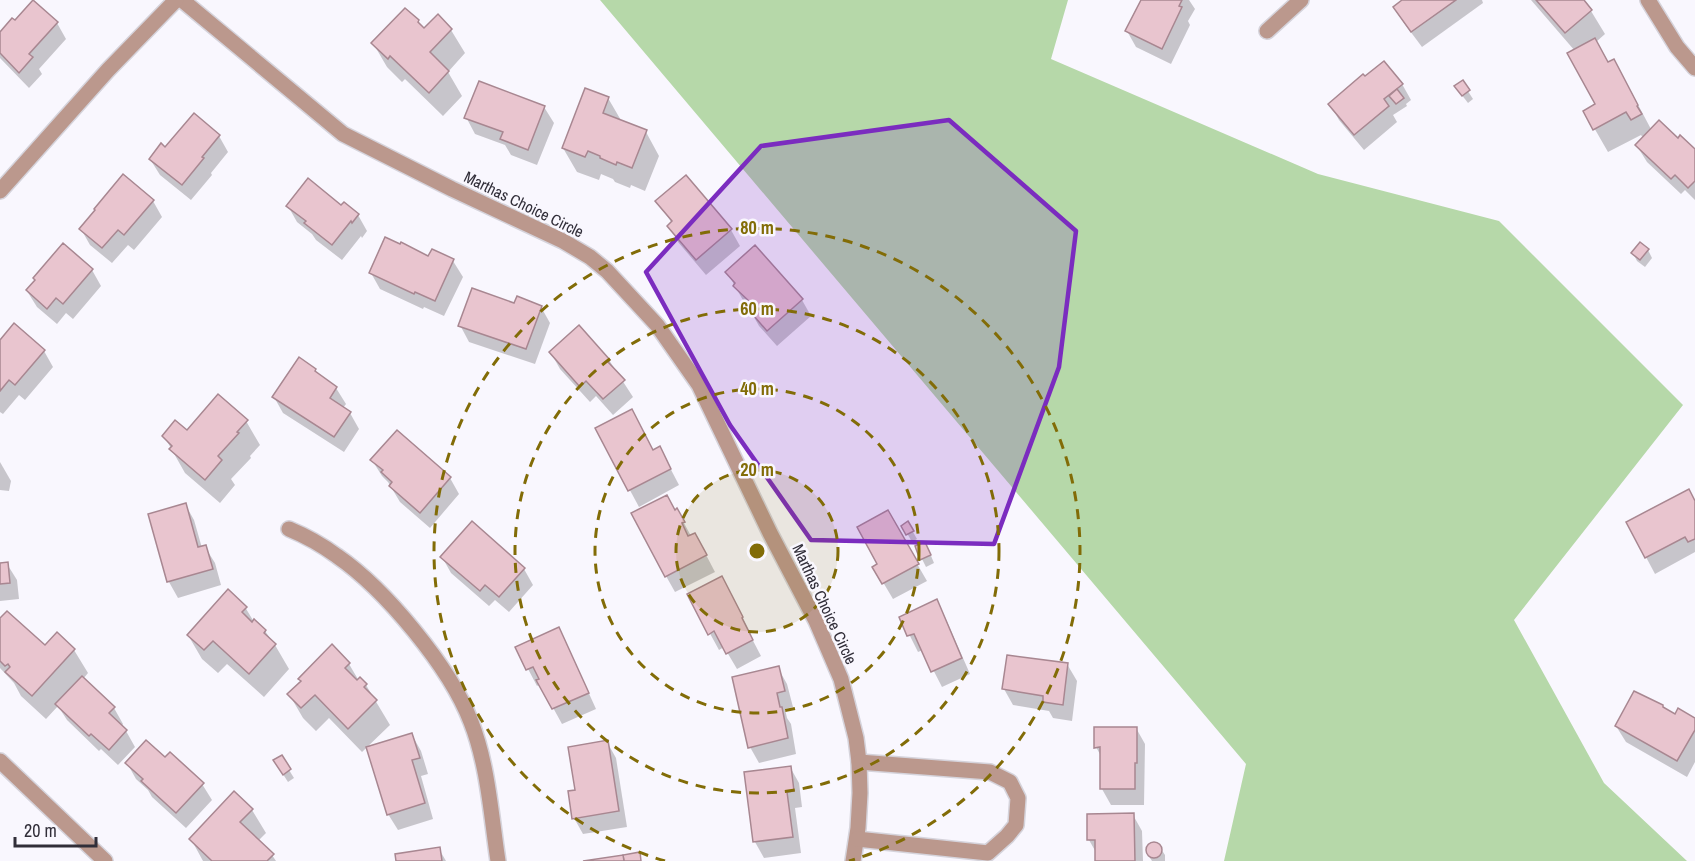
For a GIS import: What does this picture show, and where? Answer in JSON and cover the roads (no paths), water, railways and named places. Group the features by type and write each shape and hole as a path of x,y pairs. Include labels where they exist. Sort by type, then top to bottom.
{"street":[{"path":"0,191 108,70 176,0"},
{"name":"Marthas Choice Circle","path":"182,0 343,134 482,204 563,240 590,257 657,325 699,385 770,533 816,621 841,679 856,738 859,762 860,793 852,861"},
{"path":"1267,31 1301,0"},
{"path":"1648,0 1677,47 1695,68"},
{"path":"289,529 337,555 358,572 413,630 448,677 471,721 478,745 498,861"},
{"path":"0,761 105,861"},
{"path":"856,839 988,853 1008,836 1016,825 1018,798 1010,782 990,772 859,762"}]}
